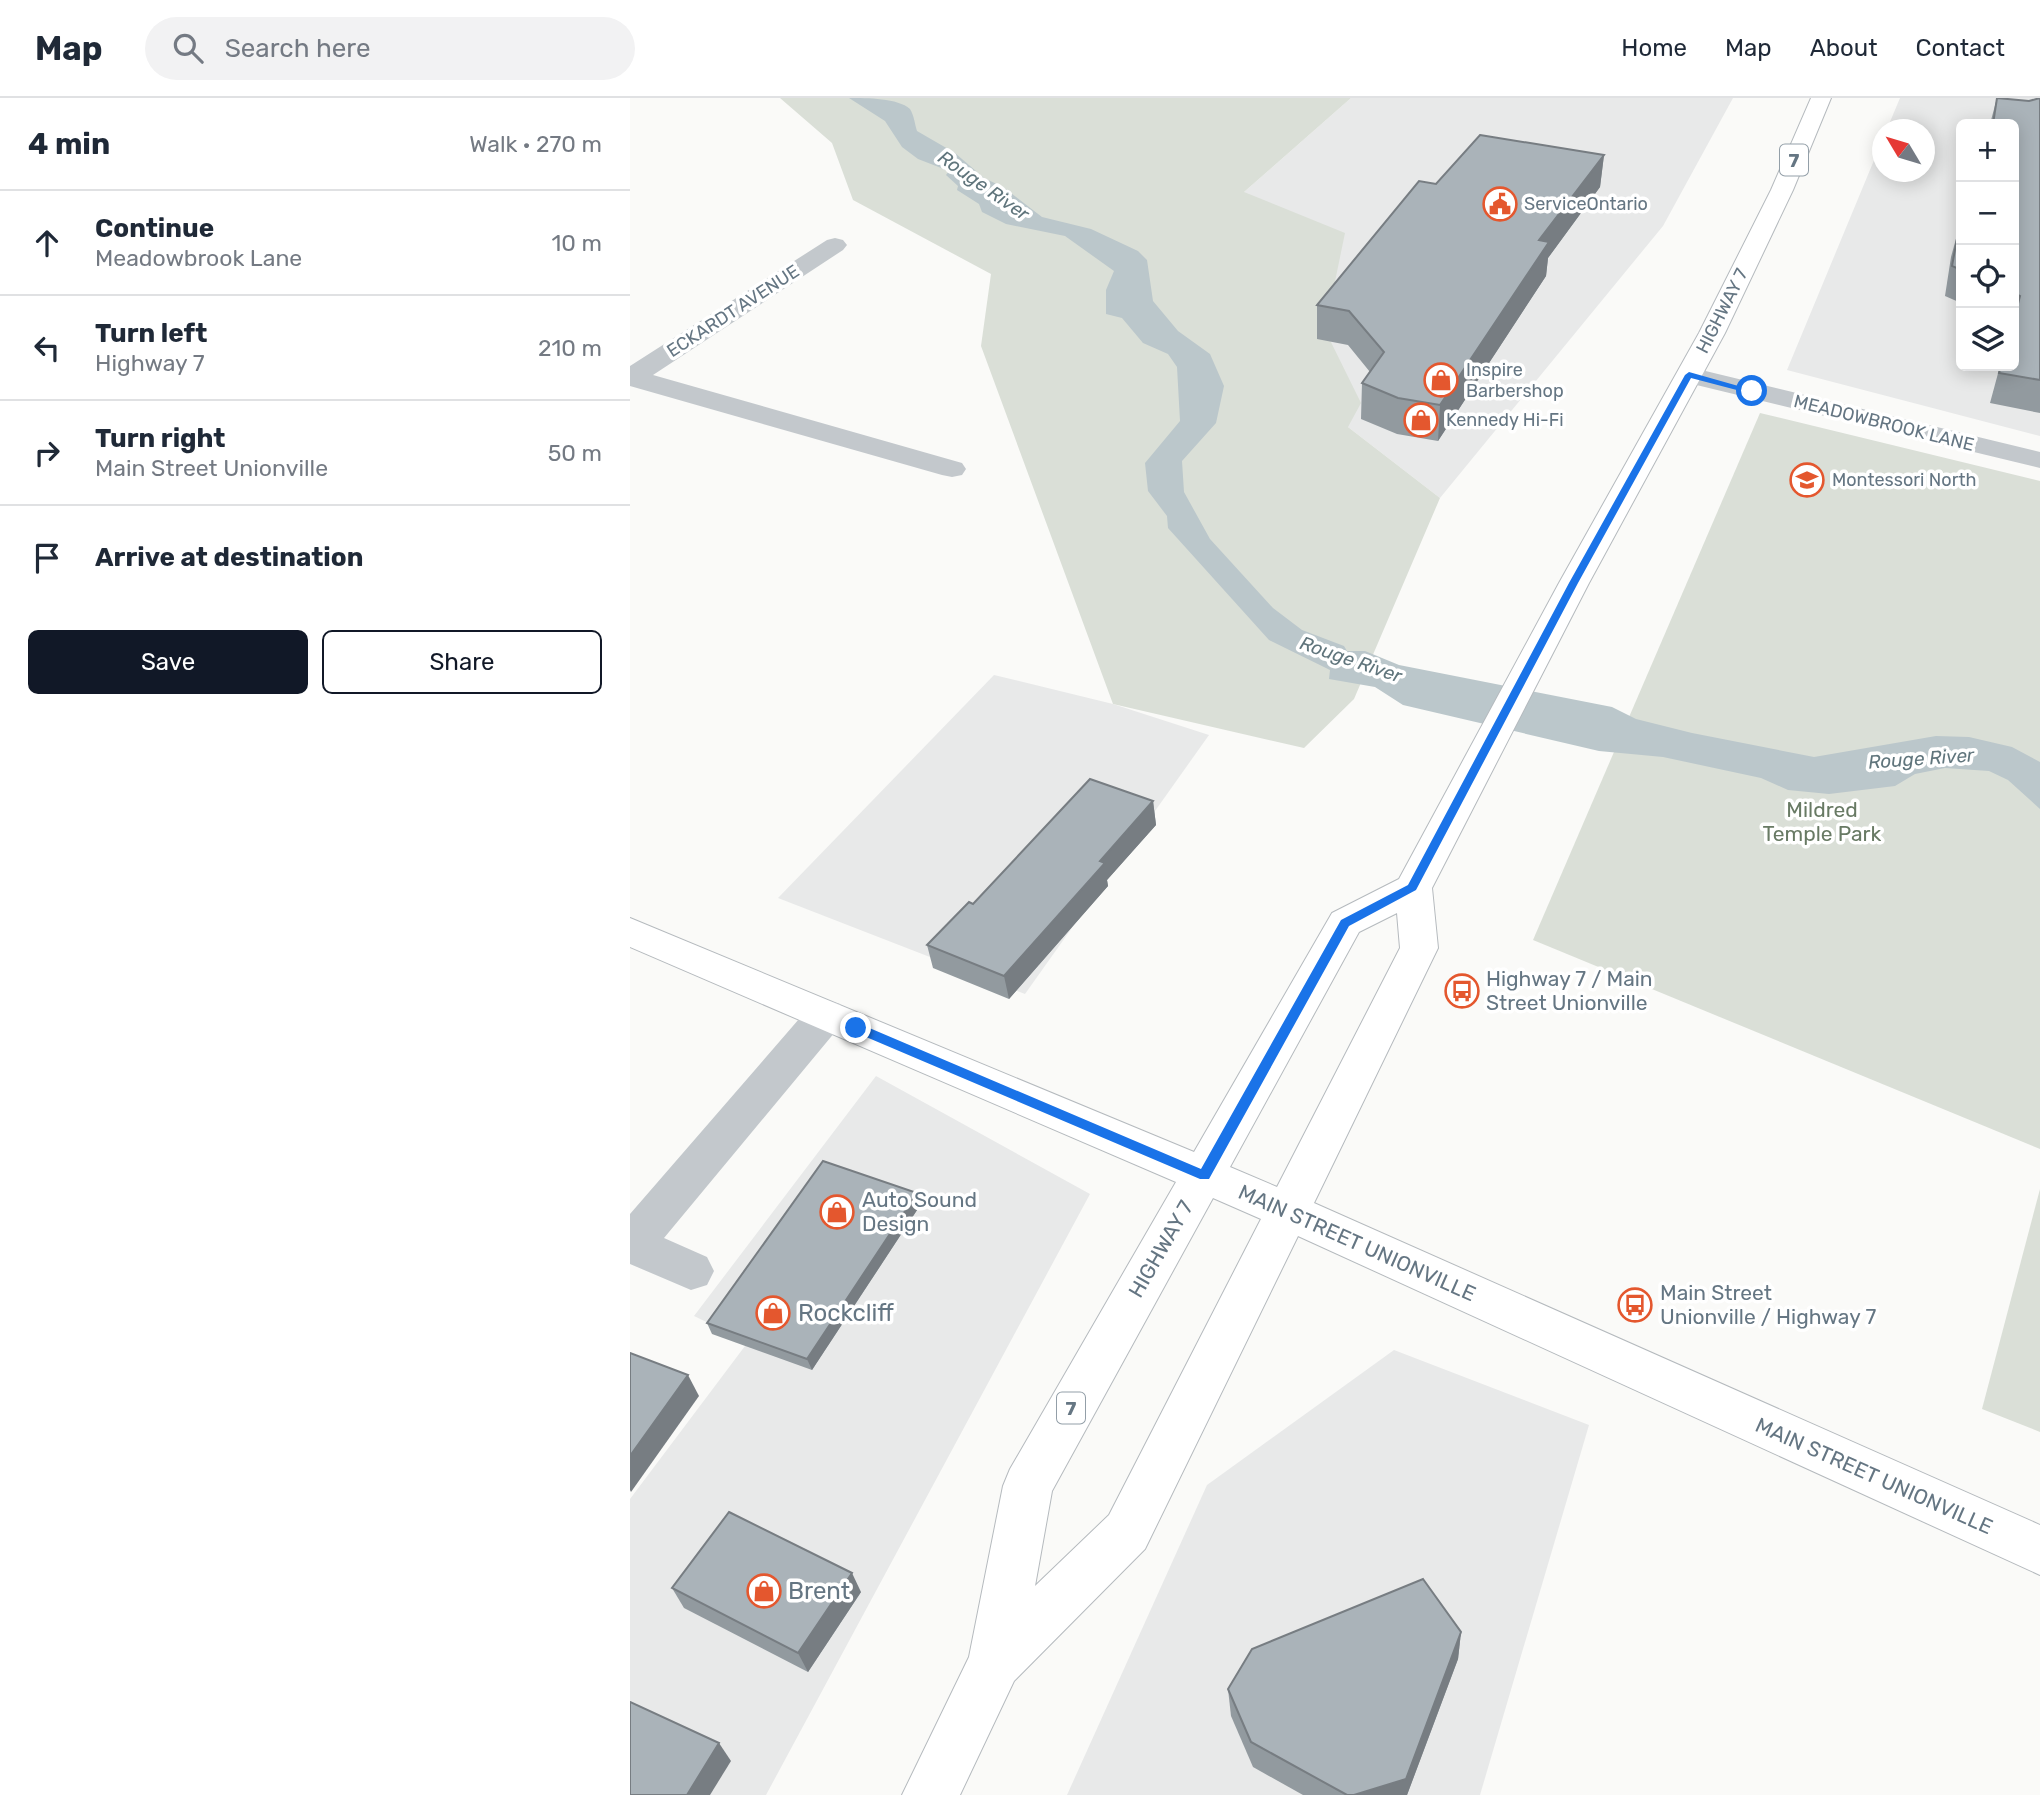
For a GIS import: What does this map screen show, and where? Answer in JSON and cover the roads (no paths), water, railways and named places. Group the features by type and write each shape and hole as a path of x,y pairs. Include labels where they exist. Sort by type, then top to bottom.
{"main road":[{"name":"HIGHWAY 7","path":"995,1662 1127,1532 1419,948 1413,888 1530,666 1689,375 1768,221 1821,98"},
{"name":"HIGHWAY 7","path":"930,1795 995,1662 1028,1486 1345,923 1413,888"},
{"name":"MAIN STREET UNIONVILLE","path":"630,932 1286,1210 2040,1550"}],"street":[{"name":"ECKARDT AVENUE","path":"631,377 835,245"},
{"name":"MEADOWBROOK LANE","path":"1689,375 2040,460"},
{"path":"631,377 952,469"},
{"path":"691,1271 632,1244 779,1068 827,1015"}],"water":[{"name":"Rouge River","path":"849,98 882,99 905,105 911,111 917,131 955,153 984,178 1003,187 1042,217 1091,229 1138,251 1147,260 1153,301 1178,331 1210,354 1224,386 1216,423 1182,461 1184,492 1210,539 1273,608 1302,630 1344,646 1347,651 1365,651 1399,665 1612,707 1636,719 1692,733 1814,757 1936,736 1969,737 2012,747 2040,762 2040,809 2008,780 1989,771 1945,768 1915,774 1895,786 1829,794 1788,790 1761,778 1663,757 1599,751 1403,705 1375,687 1329,679 1330,670 1269,640 1168,528 1167,516 1148,491 1145,463 1180,421 1177,367 1168,354 1143,343 1122,318 1106,314 1106,290 1114,271 1065,236 1006,224 982,212 979,204 957,190 958,186 946,175 949,171 918,159 902,147 885,121"}],"place":[{"name":"ServiceOntario","path":"1500,204"},
{"name":"Inspire Barbershop","path":"1441,380"},
{"name":"Kennedy Hi-Fi","path":"1421,420"},
{"name":"Montessori North","path":"1807,480"},
{"name":"Highway 7 / Main Street Unionville","path":"1462,991"},
{"name":"Auto Sound Design","path":"837,1212"},
{"name":"Main Street Unionville / Highway 7","path":"1635,1305"},
{"name":"Rockcliff","path":"773,1313"},
{"name":"Brent","path":"764,1591"}],"park label":[{"name":"Mildred Temple Park","path":"1822,822"}]}
